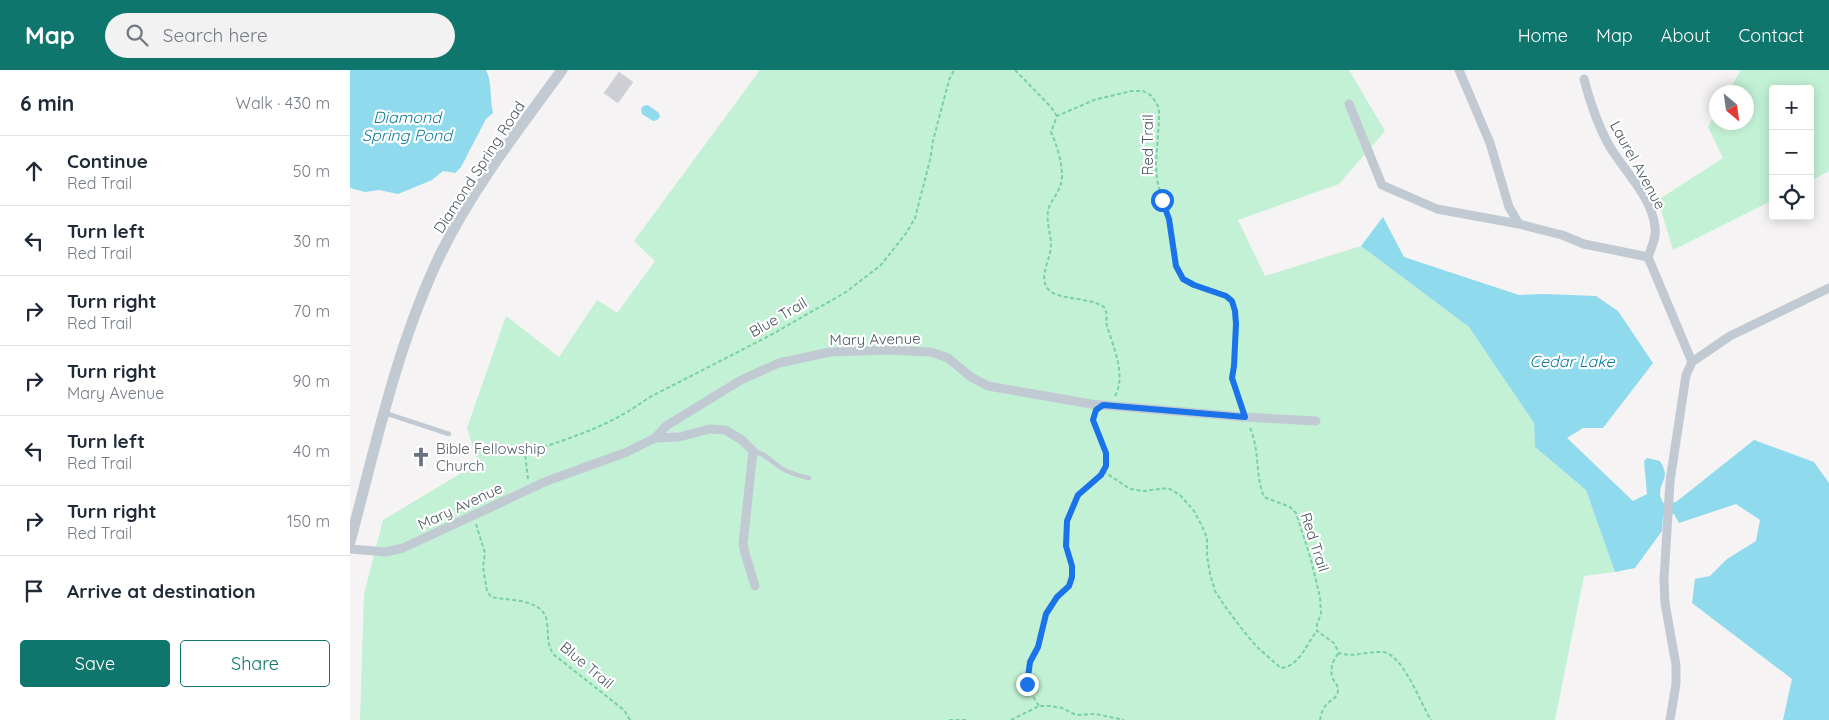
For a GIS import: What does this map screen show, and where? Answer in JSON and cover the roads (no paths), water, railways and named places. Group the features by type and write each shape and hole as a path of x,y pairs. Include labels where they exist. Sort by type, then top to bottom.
{"street":[{"name":"Diamond Spring Road","path":"350,542 384,413 416,311 442,252 486,178 562,70"},
{"path":"1459,70 1492,149 1509,207 1519,224"},
{"name":"Laurel Avenue","path":"1584,79 1589,98 1606,139 1652,214 1656,228 1650,261"},
{"path":"1349,104 1382,185 1437,209 1519,224 1562,235 1584,244 1650,261 1692,362"},
{"path":"1670,720 1676,684 1676,665 1664,579 1669,518 1668,497 1686,375 1692,362 1730,336 1829,288"},
{"name":"Mary Avenue","path":"350,549 386,552 403,548 547,481 627,452 655,438 666,426 741,380 779,363 830,352 887,350 931,352 948,358 971,377 988,386 1103,405 1316,421"},
{"path":"655,438 679,436 710,429 725,430 742,440 754,451 744,544 755,586"}],"lane":[{"path":"384,413 449,434"},
{"path":"754,451 761,452 782,468 797,476 809,478"}],"water":[{"name":"Diamond Spring Pond","path":"350,70 486,70 493,113 486,119 461,167 455,173 443,171 432,180 398,194 379,190 365,192 350,188"},
{"path":"648,105 659,113 660,117 657,120 653,121 642,114 641,109 643,106"},
{"name":"Cedar Lake","path":"1383,217 1404,257 1519,295 1596,296 1618,311 1653,363 1603,428 1583,428 1567,438 1633,501 1647,494 1644,461 1647,458 1660,461 1665,472 1660,490 1663,503 1676,502 1754,440 1814,462 1829,483 1829,720 1783,720 1792,679 1692,603 1695,579 1710,576 1727,559 1756,541 1760,520 1736,504 1679,523 1674,514 1663,516 1662,531 1635,568 1615,572 1586,490 1535,447 1534,423 1469,327 1361,246"}],"place":[{"name":"Bible Fellowship Church","path":"421,457"}]}
